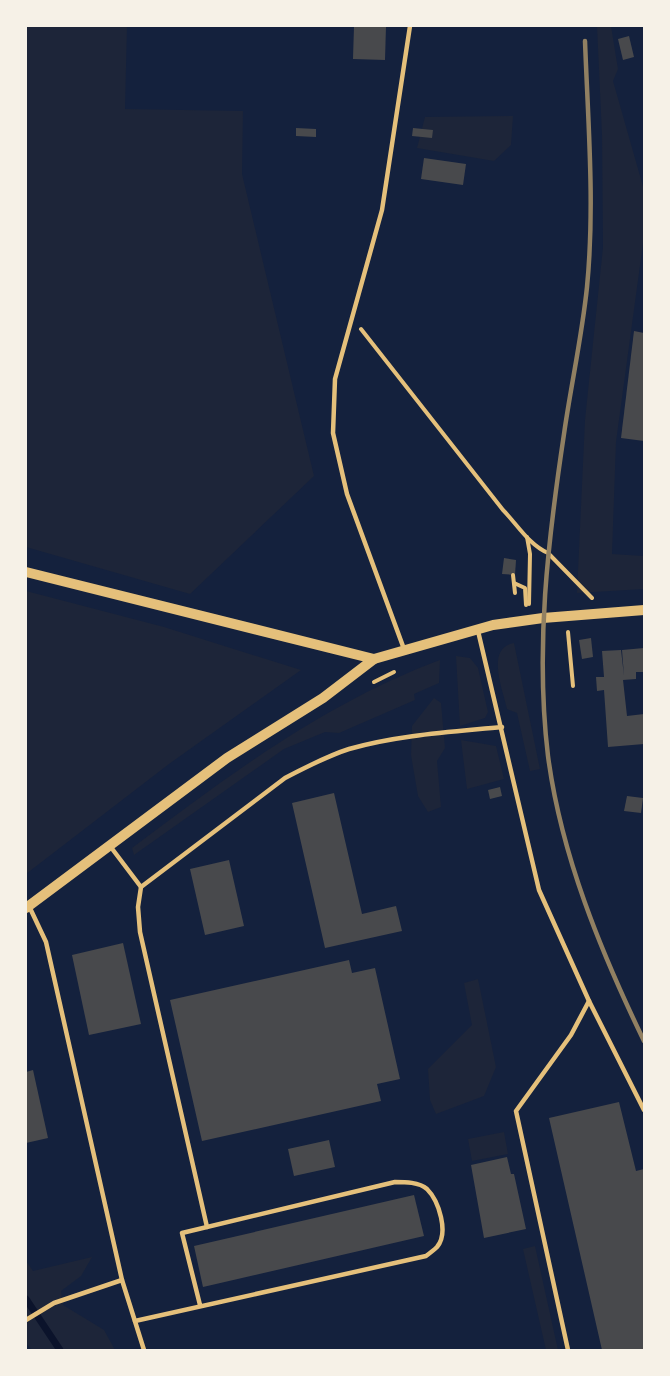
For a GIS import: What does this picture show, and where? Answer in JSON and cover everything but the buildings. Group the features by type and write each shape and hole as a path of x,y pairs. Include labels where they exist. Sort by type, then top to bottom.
{"street":[{"path":"26,572 374,659"},
{"path":"27,907 227,758 323,699 374,659 478,629 530,620 645,610"}],"lane":[{"path":"404,649 347,494 333,434 335,380 382,210 411,26"},
{"path":"478,629 539,890 589,1001 645,1110"},
{"path":"207,1227 140,932 138,907 141,887 285,778 310,765 349,749 393,740 502,727"},
{"path":"110,846 141,887"},
{"path":"27,907 46,942 122,1280 144,1350"},
{"path":"568,1350 516,1111 571,1035 589,1001"},
{"path":"135,1321 426,1256 439,1246 442,1230 438,1208 426,1188 412,1182 395,1182 183,1233 200,1305"},
{"path":"26,1320 49,1305 122,1280"}],"path":[{"path":"352,317 526,536 548,553 595,601"},
{"path":"526,536 530,554 530,620"},
{"path":"513,575 515,593"},
{"path":"514,583 525,588 526,606"},
{"path":"560,633 579,631"},
{"path":"568,632 573,686"},
{"path":"369,684 401,668"}],"shaded area":[{"path":"26,26 127,26 125,109 243,111 242,174 314,476 190,594 26,547"},
{"path":"597,26 611,26 618,69 613,81 644,190 644,236 616,442 612,554 644,556 644,589 577,593 585,420 603,247 602,135"},
{"path":"513,116 511,145 494,161 417,148 425,117"},
{"path":"26,591 164,627 301,670 169,764 26,874"},
{"path":"514,643 540,769 530,771 517,713 507,709 498,671 500,653 505,646"},
{"path":"456,656 470,658 478,668 488,712 485,718 460,726"},
{"path":"440,660 439,683 414,694 415,700 339,733 325,732 284,749 134,855 132,848 279,743 357,697"},
{"path":"434,698 441,703 445,748 437,761 441,807 428,812 418,796 411,755 412,726"},
{"path":"461,740 496,746 504,779 467,789"},
{"path":"478,979 496,1067 484,1096 436,1114 430,1100 428,1069 472,1025 464,983"},
{"path":"504,1132 508,1154 472,1161 468,1139"},
{"path":"535,1246 558,1350 546,1350 523,1249"},
{"path":"92,1257 81,1276 61,1291 63,1305 104,1330 115,1350 32,1350 26,1343 26,1261 33,1271"}],"waterway":[{"path":"26,1299 60,1350"}],"railway":[{"path":"585,41 590,164 589,256 585,305 564,434 548,554 543,635 544,716 554,793 573,866 598,938 644,1041"}]}
